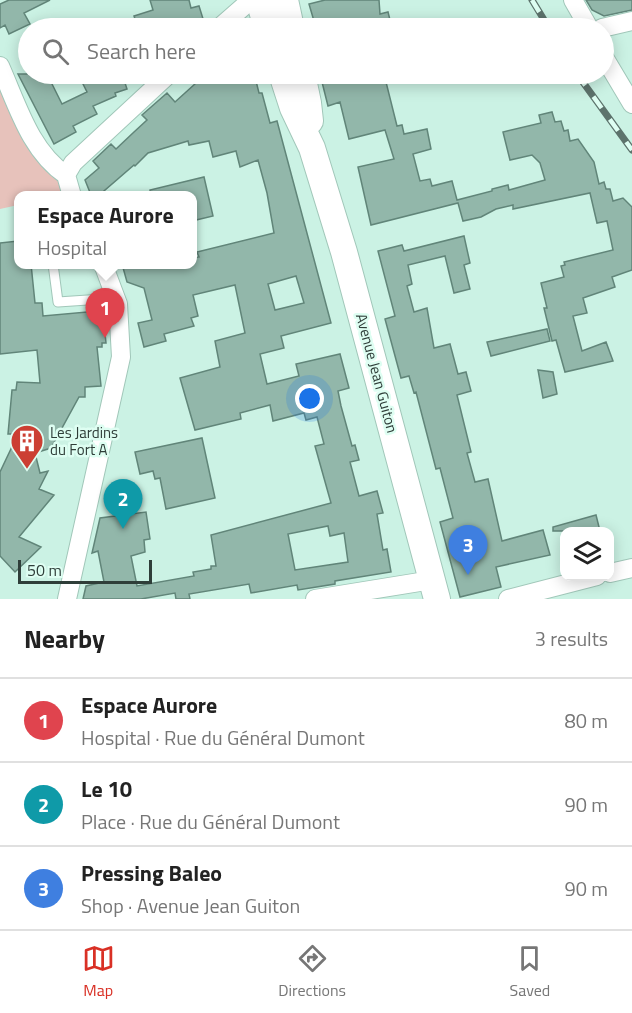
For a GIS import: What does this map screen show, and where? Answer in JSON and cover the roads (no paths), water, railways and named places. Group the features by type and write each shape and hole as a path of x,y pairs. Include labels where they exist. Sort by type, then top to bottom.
{"main road":[{"path":"259,0 264,18"},
{"path":"285,0 289,18"},
{"name":"Avenue Jean Guiton","path":"285,84 293,108 312,148 344,252 435,590"},
{"name":"Avenue Jean Guiton","path":"304,84 312,148"}],"street":[{"path":"230,18 251,0"},
{"path":"573,0 583,18"},
{"path":"614,25 632,21"},
{"path":"0,66 27,128 43,156 66,175 71,191"},
{"path":"614,75 632,104"},
{"path":"66,175 73,163 158,84"},
{"path":"67,599 121,357 117,298 105,269"},
{"path":"614,572 632,568"},
{"path":"508,599 578,581"},
{"path":"315,599 435,590"}],"lane":[{"path":"54,269 58,302 117,298"}],"railway":[{"path":"532,0 543,18"},
{"path":"584,84 632,150"}],"place":[{"name":"Espace Aurore","path":"105,338"},
{"name":"Les Jardins du Fort A","path":"27,470"},
{"name":"Le 10","path":"123,529"},
{"name":"Pressing Baleo","path":"468,575"}]}
